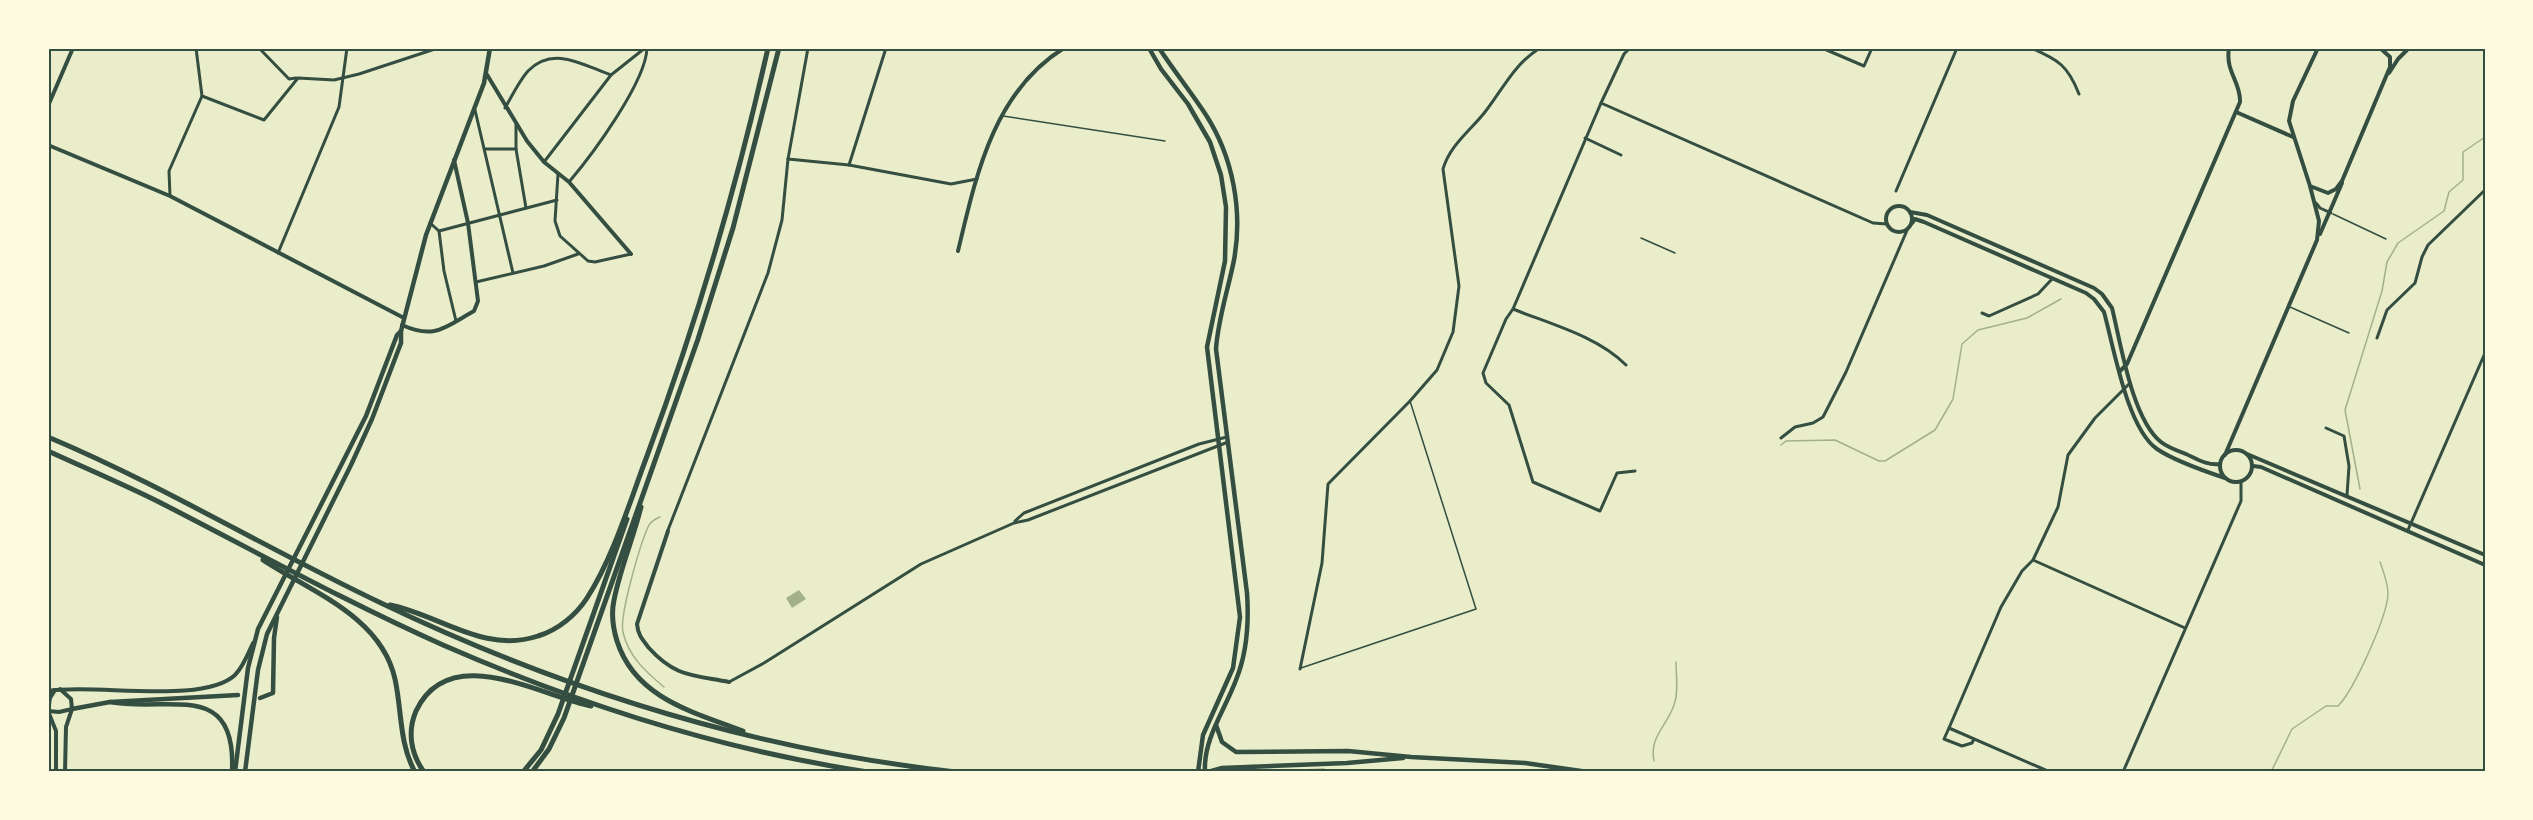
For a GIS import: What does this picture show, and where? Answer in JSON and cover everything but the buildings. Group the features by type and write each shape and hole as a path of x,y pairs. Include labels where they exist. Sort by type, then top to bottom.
{"highway":[{"path":"380,603 406,608 469,633 497,640 519,640 538,636 560,625 580,608 599,576 672,385 719,234 768,48"},
{"path":"578,668 646,488 698,339 733,228 779,48"},
{"path":"532,772 549,749 561,716 639,487 654,435"},
{"path":"48,437 163,490 380,603 501,657 561,680 674,716 769,740 840,755 956,772"},
{"path":"48,451 156,501 351,602 443,645 497,668 612,710"},
{"path":"646,488 613,602 614,626 620,651 634,674 662,698 769,740"},
{"path":"239,544 356,619 378,642 393,671 406,752 415,772"},
{"path":"424,772 414,755 411,740 415,714 432,690 453,678 470,675 489,676 567,701 612,710 748,748 868,772"},
{"path":"524,772 561,716"}],"main road":[{"path":"234,772 245,686 254,640 280,582 366,416 401,328 430,223 486,73 490,48"},
{"path":"1149,48 1201,125 1221,176 1226,207 1225,261 1207,347 1239,593 1239,628 1233,668 1203,735 1198,772"},
{"path":"1159,48 1217,134 1235,194 1237,235 1216,349 1235,487 1248,617 1244,654 1237,678 1206,752 1206,772 1256,765 1357,762 1411,757"},
{"path":"245,772 263,646 278,610 372,419 401,343 401,328"},
{"path":"260,698 273,693 274,638 278,610"},
{"path":"72,709 110,702 238,695"},
{"path":"110,702 134,706 195,704 206,708 219,719 231,737 234,772"},
{"path":"1216,725 1222,742 1236,752 1348,751 1525,763 1588,772"},
{"path":"1244,772 1256,765"}],"street":[{"path":"48,106 73,48"},
{"path":"170,196 169,171 202,96 196,48"},
{"path":"259,48 289,79 333,80 438,48"},
{"path":"278,253 328,138 339,107 347,48"},
{"path":"544,162 611,75 646,48"},
{"path":"569,182 587,161 630,92 647,59 646,48"},
{"path":"808,48 788,159 782,220 768,273 668,531 637,624 638,635 658,658 677,672 729,682 764,663 921,564 1014,523 1028,520 1227,440"},
{"path":"849,165 886,48"},
{"path":"958,251 977,179 994,128 1023,86 1053,55 1064,48"},
{"path":"1300,669 1322,563 1328,484 1410,401 1437,370 1453,332 1459,286 1443,169 1448,154 1484,113 1512,72 1527,56 1540,48"},
{"path":"1630,48 1624,54 1601,103 1513,309 1506,319 1483,373 1486,383 1509,405 1533,482 1600,511 1617,473 1635,471"},
{"path":"1822,48 1864,66 1872,48"},
{"path":"1896,191 1957,48"},
{"path":"2031,48 2064,64 2072,75 2079,94"},
{"path":"2120,371 2127,364 2236,112 2240,95 2227,62 2229,48"},
{"path":"2317,48 2289,111 2290,128 2316,203 2319,226 2317,240"},
{"path":"2225,478 2220,464 2317,240 2331,213 2342,181 2384,82 2391,62 2388,54 2380,48"},
{"path":"2384,82 2398,59 2409,48"},
{"path":"505,108 528,72 553,57 570,59 611,75"},
{"path":"486,73 516,125 544,162 569,182 631,254 596,262 588,261 560,236 556,227 558,174"},
{"path":"202,96 264,120 298,78"},
{"path":"1601,103 1873,224 1887,224 1896,232 1908,228"},
{"path":"474,108 513,273"},
{"path":"2236,112 2293,137"},
{"path":"516,125 516,148 526,208"},
{"path":"1586,138 1622,155"},
{"path":"48,145 170,196 404,318"},
{"path":"484,149 516,148"},
{"path":"788,159 849,165 951,184 977,179"},
{"path":"401,328 430,333 442,330 477,307 468,223 454,160"},
{"path":"2310,186 2328,193 2336,189 2342,181"},
{"path":"2377,338 2387,310 2415,283 2422,256 2428,245 2485,190"},
{"path":"439,231 557,200"},
{"path":"2316,203 2320,208 2331,213"},
{"path":"1887,224 1886,215 1891,208 1904,207 1910,212 1927,215 2094,288 2102,294 2112,308 2140,414 2150,431 2161,443 2200,461 2213,465 2220,464"},
{"path":"1910,212 1911,223"},
{"path":"1781,438 1795,427 1813,423 1823,417 1846,372 1908,228 1915,219 2053,278 2094,299 2104,312 2133,417 2145,437 2157,449 2235,483 2249,476 2253,466 2247,454"},
{"path":"430,223 439,231 444,271 456,321"},
{"path":"476,282 578,254"},
{"path":"1982,313 1989,316 2038,294 2053,278"},
{"path":"1513,309 1581,337 1615,354 1626,365"},
{"path":"2408,530 2485,353"},
{"path":"1974,739 1972,743 1962,746 1944,739 2001,607 2022,571 2033,560 2058,507 2068,455 2095,418 2131,382"},
{"path":"2326,428 2344,436 2349,466 2347,495"},
{"path":"2231,437 2235,450"},
{"path":"1014,523 1024,513 1145,465 1218,438 1227,440"},
{"path":"2225,455 2235,450 2247,454 2485,555"},
{"path":"2253,466 2261,466 2485,566"},
{"path":"2122,772 2241,501 2241,482"},
{"path":"2033,560 2186,628"},
{"path":"48,691 58,689 118,691 208,688 235,675 245,661 254,640"},
{"path":"58,689 71,699 72,709 66,727 65,772"},
{"path":"56,772 56,731 48,711 50,699 58,689"},
{"path":"48,711 59,712 72,709"},
{"path":"1949,728 2050,772"}],"lane":[{"path":"1001,115 1011,119 1165,141"},
{"path":"2331,213 2386,239"},
{"path":"1641,238 1675,253"},
{"path":"2288,306 2349,333"},
{"path":"1300,669 1476,609 1410,401"}],"shaded area":[{"path":"799,590 806,599 792,608 786,598"}],"waterway":[{"path":"2360,489 2345,410 2382,291 2387,262 2398,243 2444,211 2449,192 2463,180 2463,152 2485,137"},
{"path":"1781,445 1786,441 1835,440 1879,461 1885,461 1935,430 1953,399 1962,344 1978,330 2027,318 2061,299"},
{"path":"660,517 650,524 645,534 624,611 623,632 633,656 664,687"},
{"path":"2271,772 2292,729 2326,706 2338,706 2361,670 2382,619 2388,594 2386,578 2380,562"},
{"path":"1654,761 1656,738 1676,700 1676,662"},
{"path":"1254,772 1324,769"}]}
